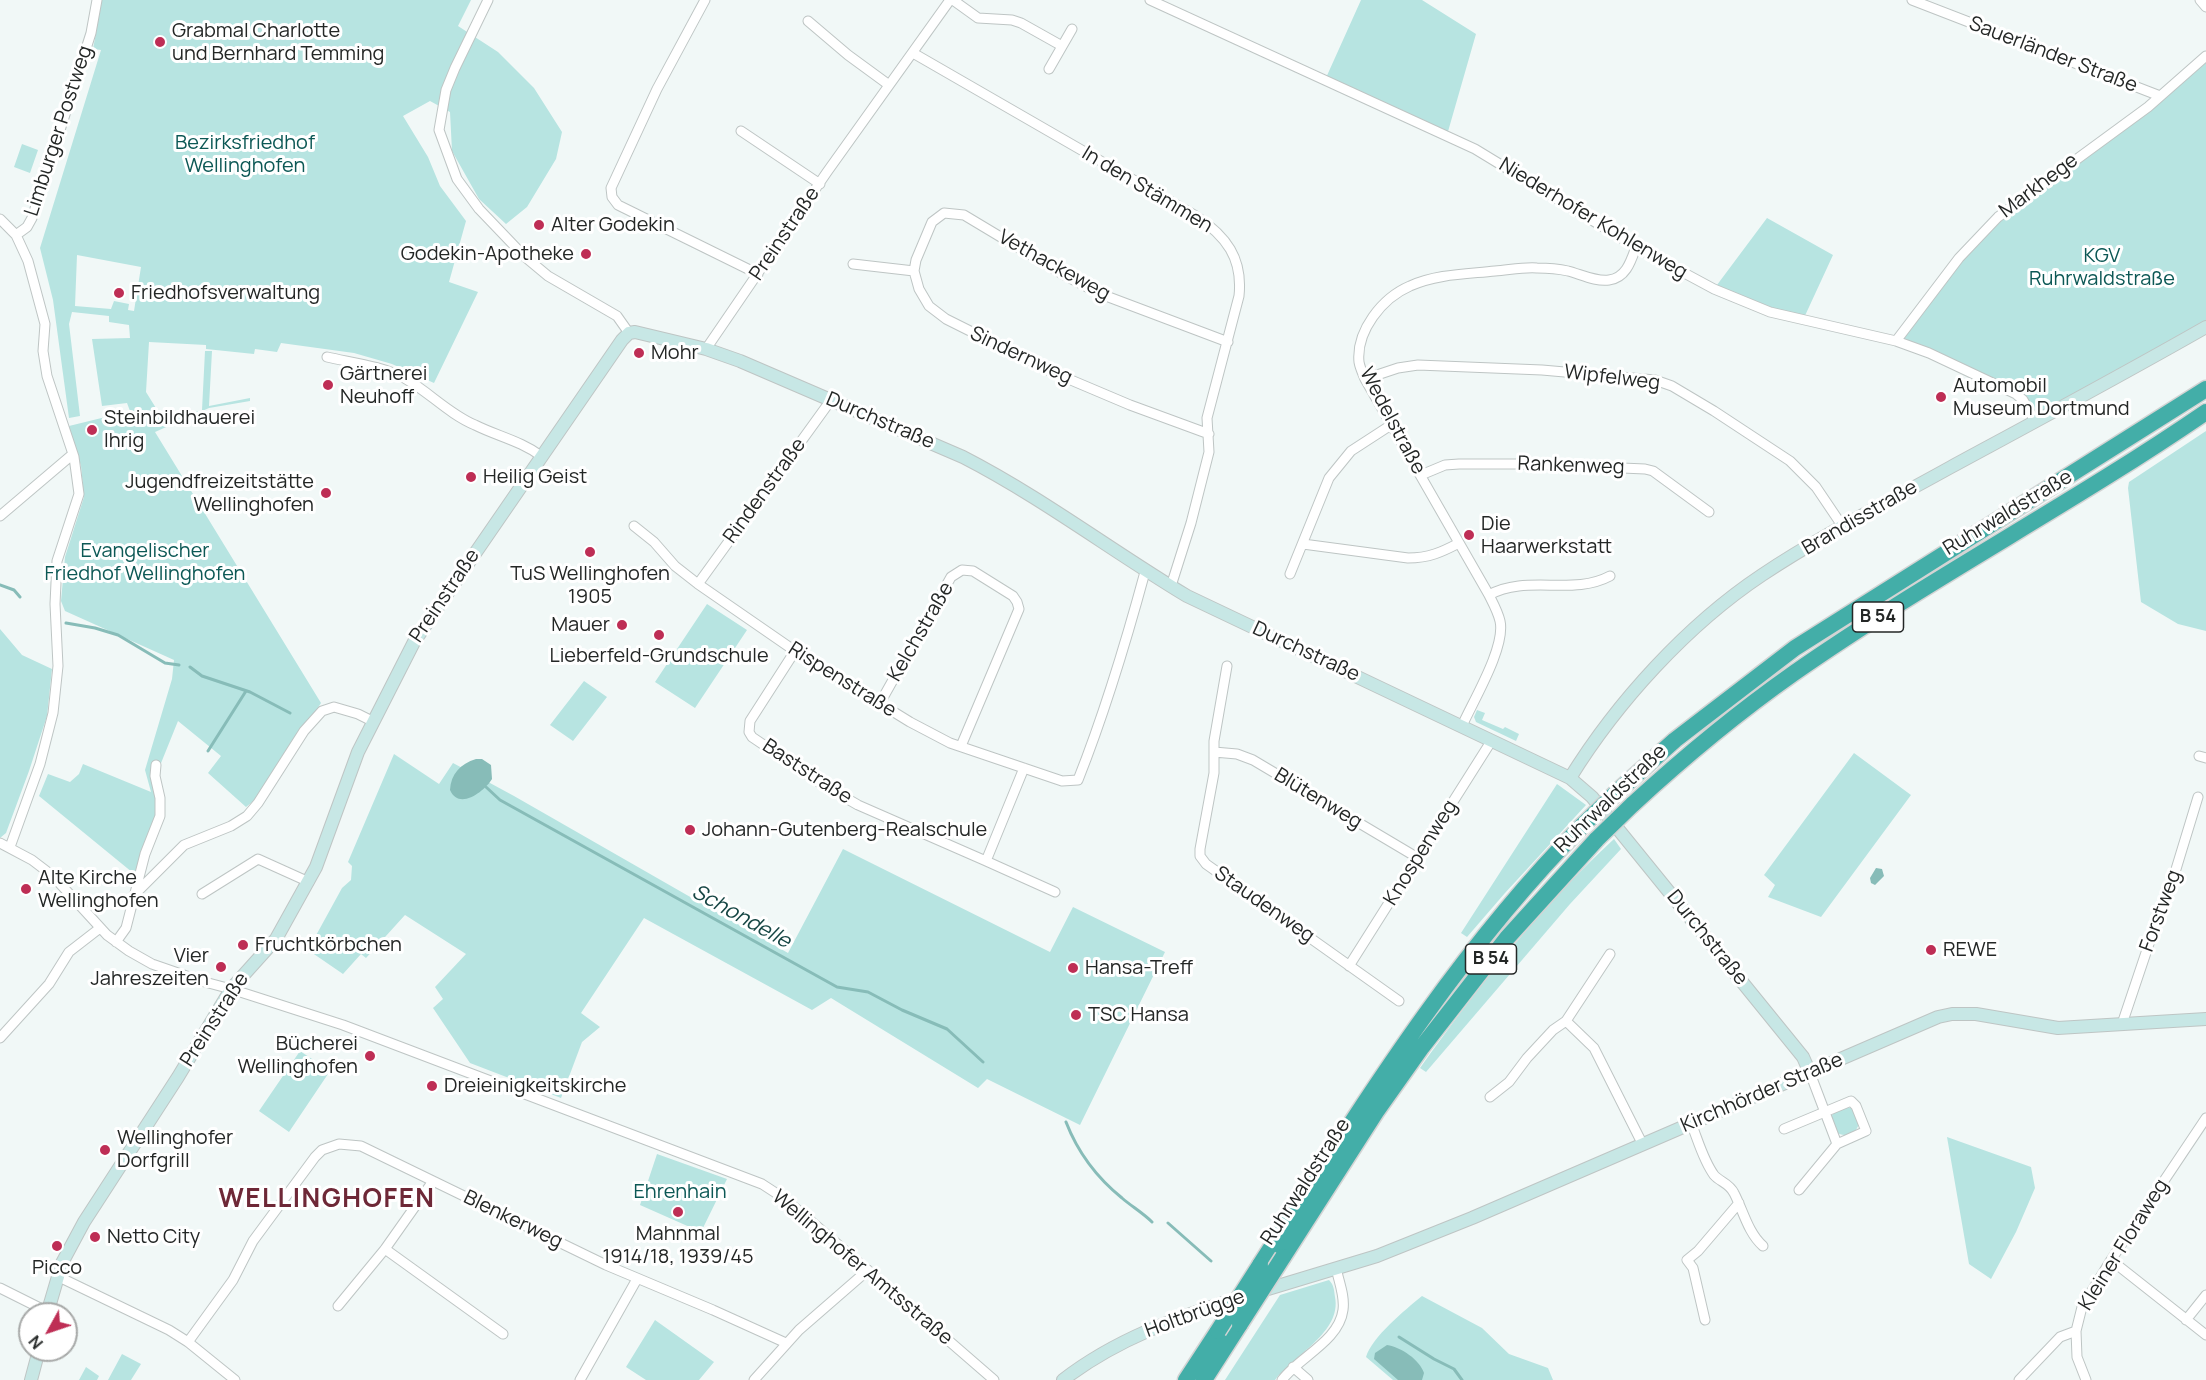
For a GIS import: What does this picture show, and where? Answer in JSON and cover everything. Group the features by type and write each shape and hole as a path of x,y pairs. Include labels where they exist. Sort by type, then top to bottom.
{"highway":[{"name":"Ruhrwaldstraße","path":"1186,1380 1386,1068 1438,995 1527,886 1583,825 1692,726 1795,648 1846,614 2178,409 2206,389"},
{"name":"Ruhrwaldstraße","path":"1204,1380 1376,1112 1422,1047 1507,938 1597,839 1632,805 1696,748 1794,674 1896,606 2085,491 2206,412"}],"street":[{"name":"Limburger Postweg","path":"10,848 40,764 53,713 58,666 55,604 57,561 79,494 73,454 47,376 43,351 45,324 28,261 16,236 27,227 32,218 91,33 97,0"},
{"path":"488,0 446,90 440,130 457,179 479,209 524,256 548,276 617,316 628,333 643,333 706,349"},
{"path":"705,0 679,46 633,140 611,188 612,197 618,205 758,274"},
{"path":"952,0 978,18 1012,20 1062,46"},
{"name":"Preinstraße","path":"706,349 889,85 952,0"},
{"name":"Niederhofer Kohlenweg","path":"1150,0 1475,149 1636,247 1714,289 1770,312 1896,341 1929,353 2016,394 2023,400 2035,422"},
{"name":"Sauerländer Straße","path":"1912,0 2160,96"},
{"path":"2200,0 2206,7"},
{"path":"808,21 848,55 889,85"},
{"path":"1049,69 1072,29"},
{"name":"In den Stämmen","path":"913,52 1213,228 1224,238 1232,252 1241,281 1228,342 1207,418 1209,452 1191,523 1171,586"},
{"name":"Markhege","path":"1896,341 1959,258 1998,217 2160,96 2206,56"},
{"path":"741,131 820,184"},
{"name":"Vethackeweg","path":"914,271 916,260 932,222 944,213 964,215 1098,293 1228,342"},
{"path":"0,219 16,236"},
{"name":"Wedelstraße","path":"1462,726 1500,642 1501,622 1489,595 1365,379 1359,364 1359,350 1364,332 1374,315 1391,298 1409,286 1441,276 1535,267 1565,270 1610,280 1619,276 1628,267 1636,247"},
{"path":"853,264 914,271"},
{"name":"Sindernweg","path":"914,271 919,289 929,306 946,319 1052,372 1130,405 1209,434"},
{"name":"Brandisstraße","path":"1570,778 1606,725 1641,682 1697,626 1761,575 1843,526 2206,327"},
{"name":"Preinstraße","path":"50,1302 62,1263 84,1222 178,1077 231,989 276,939 309,882 345,784 372,721 428,619 628,333"},
{"name":"Durchstraße","path":"706,349 740,361 963,457 998,475 1146,572 1212,609 1570,778 1592,797 1803,1057 1810,1072"},
{"path":"327,357 391,371 409,381 449,411 474,425 518,442 541,456"},
{"name":"Wipfelweg","path":"1365,379 1398,368 1419,365 1552,370 1655,380 1672,386 1714,411 1790,461 1816,487 1843,526"},
{"name":"Rindenstraße","path":"698,584 831,400"},
{"path":"1290,574 1329,478 1339,464 1360,445 1391,424"},
{"path":"0,516 73,454"},
{"name":"Rankenweg","path":"1421,475 1445,465 1459,464 1531,464 1645,469 1653,471 1709,512"},
{"name":"Rispenstraße","path":"634,526 654,542 675,566 698,584 795,651 922,729 961,746 1062,781 1078,780 1111,693 1146,572"},
{"path":"1303,544 1408,558 1424,558 1459,543"},
{"name":"Kelchstraße","path":"880,703 951,577 962,570 973,571 1013,596 1019,609 961,746"},
{"path":"1489,595 1514,586 1584,584 1598,582 1610,576"},
{"name":"Baststraße","path":"795,651 750,721 749,732 752,737 820,783 858,805 1055,892"},
{"name":"Staudenweg","path":"1227,666 1214,741 1214,773 1200,856 1206,864 1399,1001"},
{"path":"134,895 184,845 231,826 247,816 258,803 304,731 322,711 334,707 372,721"},
{"name":"Knospenweg","path":"1349,966 1492,740"},
{"name":"Blütenweg","path":"1214,752 1237,754 1253,760 1418,858"},
{"path":"116,942 126,928 147,845 160,816 160,798 155,776 156,765"},
{"path":"986,861 1024,768"},
{"name":"Forstweg","path":"2122,1024 2158,914 2173,879 2198,797"},
{"name":"Wellinghofer Amtsstraße","path":"0,843 32,860 53,876 100,928 116,942 152,964 343,1024 762,1184 782,1197 994,1380"},
{"path":"202,894 258,859 309,882"},
{"path":"0,1038 49,984 69,952 100,928"},
{"path":"1490,1096 1509,1082 1553,1030 1566,1021 1610,954"},
{"name":"Kirchhörder Straße","path":"1336,1268 1377,1256 1451,1226 1924,1022 1952,1014 1976,1014 2058,1028 2206,1019"},
{"path":"1566,1021 1594,1048 1643,1145"},
{"path":"1810,1072 1837,1144"},
{"path":"1784,1129 1851,1101 1856,1106 1866,1131 1837,1144 1799,1190"},
{"name":"Kleiner Floraweg","path":"2085,1380 2077,1357 2076,1331 2082,1307 2206,1118"},
{"path":"1691,1123 1710,1168 1716,1178 1727,1183 1755,1239 1763,1246"},
{"name":"Blenkerweg","path":"188,1341 233,1280 253,1241 315,1157 322,1150 339,1144 361,1146 637,1280 713,1310 786,1343"},
{"path":"338,1306 385,1249 433,1181"},
{"path":"1705,1320 1693,1268 1687,1260 1698,1251 1739,1203"},
{"path":"385,1249 503,1334"},
{"path":"2111,1260 2206,1335"},
{"path":"1282,1380 1293,1367 1326,1339 1340,1321 1343,1301 1336,1268"},
{"name":"Holtbrügge","path":"1063,1380 1100,1354 1156,1327 1209,1307 1336,1268"},
{"path":"754,1380 786,1343 868,1270"},
{"path":"57,1276 119,1304 188,1341 235,1380"},
{"path":"580,1380 637,1280"},
{"path":"0,1288 26,1302"},
{"path":"2186,1320 2206,1294"},
{"path":"2019,1380 2060,1337 2076,1331"},
{"path":"31,1380 36,1362"},
{"path":"1293,1367 1308,1380"}],"green space":[{"path":"102,0 471,0 458,26 498,52 534,88 562,132 556,159 527,207 506,224 479,199 452,151 450,112 430,101 403,116 428,157 440,186 466,221 449,282 478,292 434,383 392,364 354,353 281,343 277,352 255,349 254,354 206,349 206,345 149,342 146,392 164,421 202,410 205,351 212,351 209,406 250,398 250,401 209,408 155,432 321,703 261,795 246,807 208,773 221,756 178,721 155,778 158,815 138,877 39,796 48,774 70,782 79,774 83,764 151,792 145,770 172,679 174,660 65,611 61,601 65,557 84,497 81,466 69,426 130,411 127,403 102,406 92,339 130,338 129,325 109,322 109,316 72,312 69,324 80,416 69,418 53,300 40,248 101,50 93,49","holes":["77,255 141,267 134,311 128,310 129,304 114,301 111,309 75,306"]},
{"path":"1361,0 1422,0 1476,34 1447,135 1325,80"},
{"name":"KGV Ruhrwaldstraße","path":"2206,56 2206,327 2035,421 2023,400 1896,341 1998,217"},
{"path":"22,144 38,150 30,173 14,167"},
{"path":"1767,218 1833,255 1803,320 1714,289"},
{"path":"2206,431 2206,631 2178,624 2141,602 2128,488 2129,482"},
{"path":"707,604 747,630 695,708 655,682"},
{"path":"0,629 22,655 52,669 47,716 6,833 0,838"},
{"path":"584,681 607,697 573,741 550,725"},
{"path":"1477,710 1485,713 1482,720 1519,734 1516,741 1476,722 1474,717"},
{"path":"1854,753 1911,795 1821,917 1768,897 1775,885 1764,875"},
{"path":"394,754 439,784 453,763 788,953 843,849 1050,952 1073,907 1165,952 1080,1125 987,1079 978,1088 831,998 812,1010 644,918 581,1013 600,1027 582,1042 561,1098 470,1063 433,1008 443,999 435,987 466,954 405,915 366,958 361,954 343,974 308,950 342,888 351,880 352,866 348,862"},
{"path":"1557,784 1586,805 1467,937 1461,933"},
{"path":"1614,839 1621,849 1570,904 1426,1072 1420,1068 1511,948 1561,892"},
{"path":"300,1051 330,1071 289,1132 259,1111"},
{"path":"1845,1107 1855,1111 1859,1121 1855,1131 1845,1135 1835,1131 1831,1121 1835,1111"},
{"path":"1947,1137 2031,1167 2035,1188 2016,1232 1991,1279 1969,1264"},
{"name":"Ehrenhain","path":"657,1154 727,1179 701,1232 640,1205"},
{"path":"1329,1280 1334,1290 1335,1310 1331,1321 1315,1342 1275,1380 1225,1380 1280,1295"},
{"path":"1422,1296 1482,1328 1509,1354 1548,1368 1553,1380 1393,1380 1366,1357 1369,1349 1382,1333"},
{"path":"655,1320 714,1362 699,1380 646,1380 626,1367"},
{"path":"122,1354 141,1364 131,1380 108,1380"},
{"path":"86,1367 99,1376 97,1380 79,1380"}],"shaded area":[{"path":"482,759 491,765 492,779 484,789 472,797 459,799 450,790 454,774 465,764"},
{"path":"1876,868 1882,869 1884,876 1875,885 1871,883 1870,878"},
{"path":"1387,1345 1398,1348 1414,1359 1424,1373 1422,1380 1398,1380 1374,1359 1375,1353"}],"waterway":[{"path":"0,585 14,590 20,597"},
{"path":"66,623 118,635 165,663 179,665"},
{"path":"190,667 202,676 250,692 290,713"},
{"path":"208,751 246,691"},
{"name":"Schondelle","path":"486,787 500,800 837,987 868,992 902,1010 947,1029 983,1062"},
{"name":"Schondelle","path":"1066,1122 1076,1144 1096,1173 1152,1222"},
{"name":"Schondelle","path":"1168,1223 1211,1261"},
{"name":"Schondelle","path":"1399,1337 1454,1369 1462,1380"}],"place":[{"name":"Grabmal Charlotte und Bernhard Temming","path":"160,42"},
{"name":"Alter Godekin","path":"539,225"},
{"name":"Godekin-Apotheke","path":"586,254"},
{"name":"Friedhofsverwaltung","path":"119,293"},
{"name":"Mohr","path":"639,353"},
{"name":"Gärtnerei Neuhoff","path":"328,385"},
{"name":"Automobil Museum Dortmund","path":"1941,397"},
{"name":"Steinbildhauerei Ihrig","path":"92,430"},
{"name":"Heilig Geist","path":"471,477"},
{"name":"Jugendfreizeitstätte Wellinghofen","path":"326,493"},
{"name":"Die Haarwerkstatt","path":"1469,535"},
{"name":"TuS Wellinghofen 1905","path":"590,552"},
{"name":"Mauer","path":"622,625"},
{"name":"Lieberfeld-Grundschule","path":"659,635"},
{"name":"Johann-Gutenberg-Realschule","path":"690,830"},
{"name":"Alte Kirche Wellinghofen","path":"26,889"},
{"name":"Fruchtkörbchen","path":"243,945"},
{"name":"REWE","path":"1931,950"},
{"name":"Vier Jahreszeiten","path":"221,967"},
{"name":"Hansa-Treff","path":"1073,968"},
{"name":"TSC Hansa","path":"1076,1015"},
{"name":"Bücherei Wellinghofen","path":"370,1056"},
{"name":"Dreieinigkeitskirche","path":"432,1086"},
{"name":"Wellinghofer Dorfgrill","path":"105,1150"},
{"name":"Mahnmal 1914/18, 1939/45","path":"678,1212"},
{"name":"Netto City","path":"95,1237"},
{"name":"Picco","path":"57,1246"}],"district":[{"name":"WELLINGHOFEN","path":"327,1200"}],"park label":[{"name":"Bezirksfriedhof Wellinghofen","path":"245,154"},
{"name":"Evangelischer Friedhof Wellinghofen","path":"145,562"}]}
